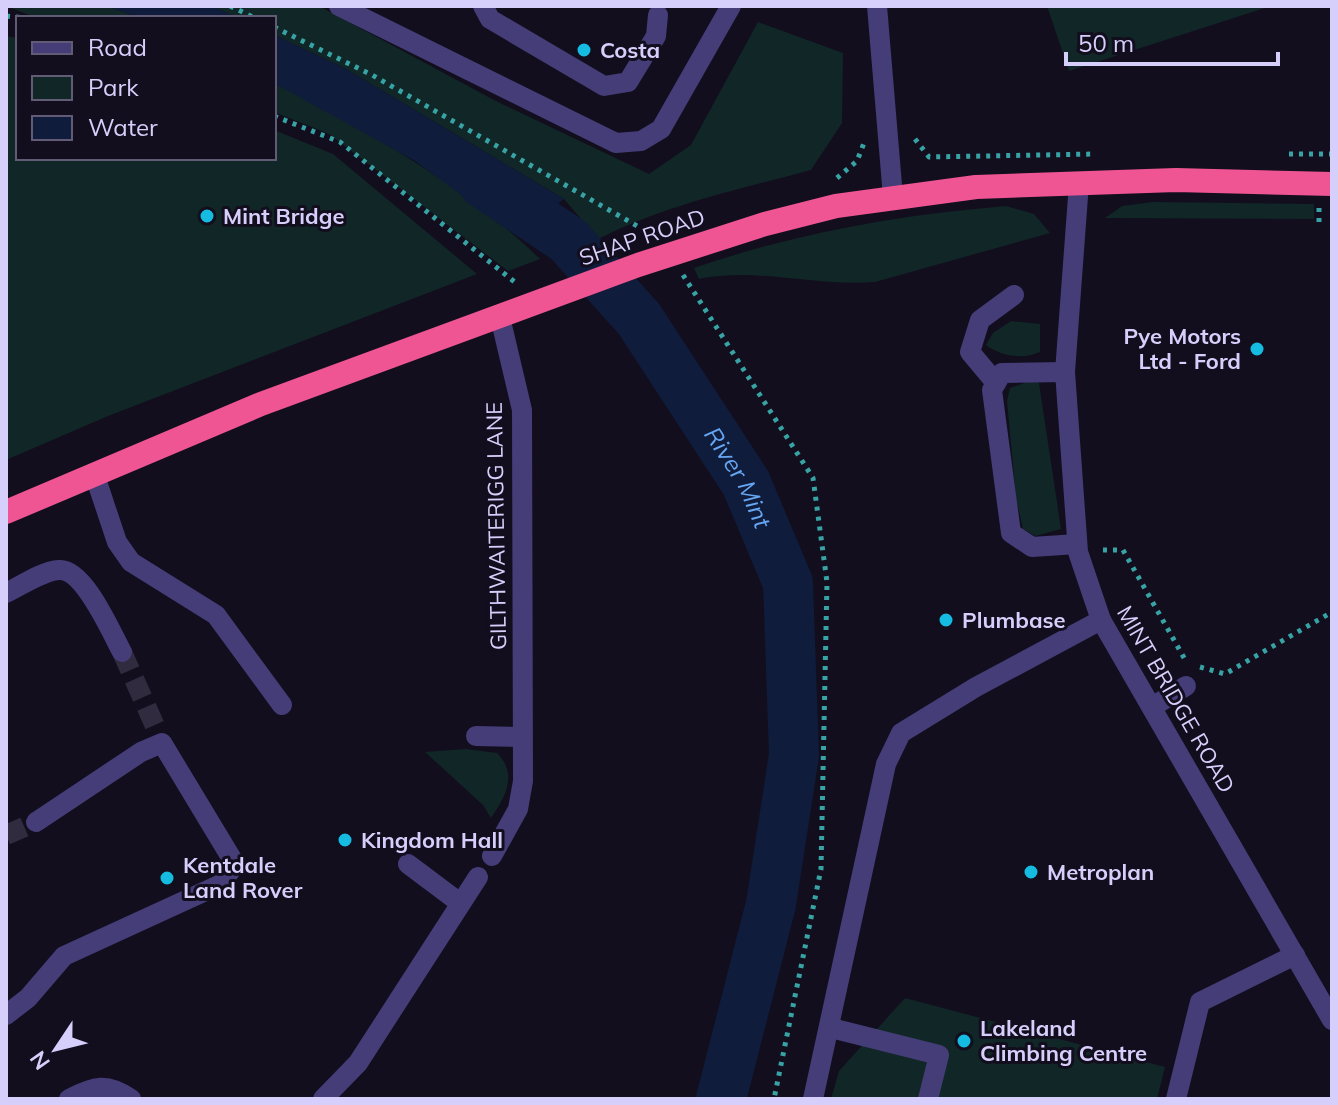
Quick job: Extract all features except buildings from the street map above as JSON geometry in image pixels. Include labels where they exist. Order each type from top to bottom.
[{"type":"highway","name":"SHAP ROAD","points":[[6,512],[261,404],[638,265],[765,224],[893,197],[976,187],[1176,180],[1325,194]]},
{"type":"street","points":[[339,6],[616,143],[641,141],[661,129],[731,6]]},
{"type":"street","points":[[483,6],[490,19],[604,86],[628,82],[656,36],[658,15]]},
{"type":"street","points":[[877,6],[893,197]]},
{"type":"street","name":"MINT BRIDGE ROAD","points":[[1079,183],[1065,372],[1078,548],[1101,620],[1332,1020]]},
{"type":"street","points":[[996,383],[970,352],[980,320],[1014,295]]},
{"type":"street","name":"GILTHWAITERIGG LANE","points":[[492,856],[518,809],[523,781],[522,410],[500,317]]},
{"type":"street","points":[[1065,372],[1002,373],[992,390],[1011,533],[1032,547],[1078,548]]},
{"type":"street","points":[[94,473],[117,542],[131,562],[216,615],[282,705]]},
{"type":"street","points":[[6,593],[56,570],[69,571],[81,581],[122,652]]},
{"type":"street","points":[[813,1099],[831,1028],[886,764],[901,733],[976,687],[1101,620]]},
{"type":"street","points":[[1152,707],[1186,686]]},
{"type":"street","points":[[6,1015],[28,998],[64,956],[221,884],[235,864],[158,734],[141,752],[36,822]]},
{"type":"street","points":[[476,736],[522,737]]},
{"type":"street","points":[[408,864],[460,903]]},
{"type":"street","points":[[323,1099],[358,1063],[478,877]]},
{"type":"street","points":[[1176,1099],[1200,1002],[1295,955]]},
{"type":"street","points":[[831,1028],[939,1055],[928,1099]]},
{"type":"street","points":[[69,1099],[94,1086],[116,1088],[131,1099]]},
{"type":"path","points":[[230,6],[251,16]]},
{"type":"path","points":[[276,28],[372,75],[655,237]]},
{"type":"path","points":[[276,117],[340,142],[516,283]]},
{"type":"path","points":[[913,127],[915,141],[929,157],[1097,154]]},
{"type":"path","points":[[825,183],[847,173],[857,161],[865,133]]},
{"type":"path","points":[[1286,154],[1332,154]]},
{"type":"path","points":[[1319,223],[1325,194]]},
{"type":"path","points":[[643,239],[668,231]]},
{"type":"path","points":[[681,272],[813,478],[827,582],[821,869],[774,1099]]},
{"type":"path","points":[[1078,548],[1123,550],[1186,663],[1225,674],[1332,612]]},
{"type":"green space","points":[[6,6],[106,6],[135,16],[32,16]]},
{"type":"green space","points":[[211,6],[319,6],[494,100],[649,174],[691,145],[758,22],[843,53],[842,123],[811,170],[676,207],[598,239],[564,199],[344,68],[276,36],[276,16],[234,16]]},
{"type":"green space","points":[[1047,6],[1271,6],[1069,71]]},
{"type":"green space","name":"Mint Bridge","points":[[6,36],[16,38],[16,160],[276,160],[276,131],[333,154],[477,274],[108,416],[6,460]]},
{"type":"green space","points":[[276,84],[414,161],[480,207],[540,259],[508,271],[329,134],[276,113]]},
{"type":"green space","points":[[1153,202],[1314,204],[1314,219],[1105,218],[1122,206]]},
{"type":"green space","points":[[1006,206],[1034,214],[1050,233],[875,282],[742,275],[699,279],[694,268],[771,245],[848,227]]},
{"type":"green space","points":[[1011,321],[1040,324],[1040,352],[1012,356],[986,345],[993,333]]},
{"type":"green space","points":[[1033,380],[1039,383],[1061,529],[1035,536],[1023,529],[1016,498],[1007,401],[1010,388]]},
{"type":"green space","points":[[466,749],[497,753],[507,769],[508,785],[491,818],[483,805],[425,752]]},
{"type":"green space","name":"Lakeland Climbing Centre","points":[[905,998],[1165,1067],[1157,1099],[831,1099],[839,1071]]},
{"type":"water","points":[[106,6],[211,6],[234,16],[135,16]]},
{"type":"water","points":[[276,36],[344,68],[564,199],[517,236],[415,161],[276,84]]},
{"type":"waterway","name":"River Mint","points":[[483,183],[568,240],[639,319],[746,483],[788,583],[794,755],[771,904],[721,1099]]},
{"type":"tunnel","points":[[122,652],[155,726]]},
{"type":"tunnel","points":[[6,835],[36,822]]},
{"type":"place","name":"Costa","points":[[584,50]]},
{"type":"place","name":"Mint Bridge","points":[[207,216]]},
{"type":"place","name":"Pye Motors Ltd - Ford","points":[[1257,349]]},
{"type":"place","name":"Plumbase","points":[[946,620]]},
{"type":"place","name":"Kingdom Hall","points":[[345,840]]},
{"type":"place","name":"Metroplan","points":[[1031,872]]},
{"type":"place","name":"Kentdale Land Rover","points":[[167,878]]},
{"type":"place","name":"Lakeland Climbing Centre","points":[[964,1041]]}]
